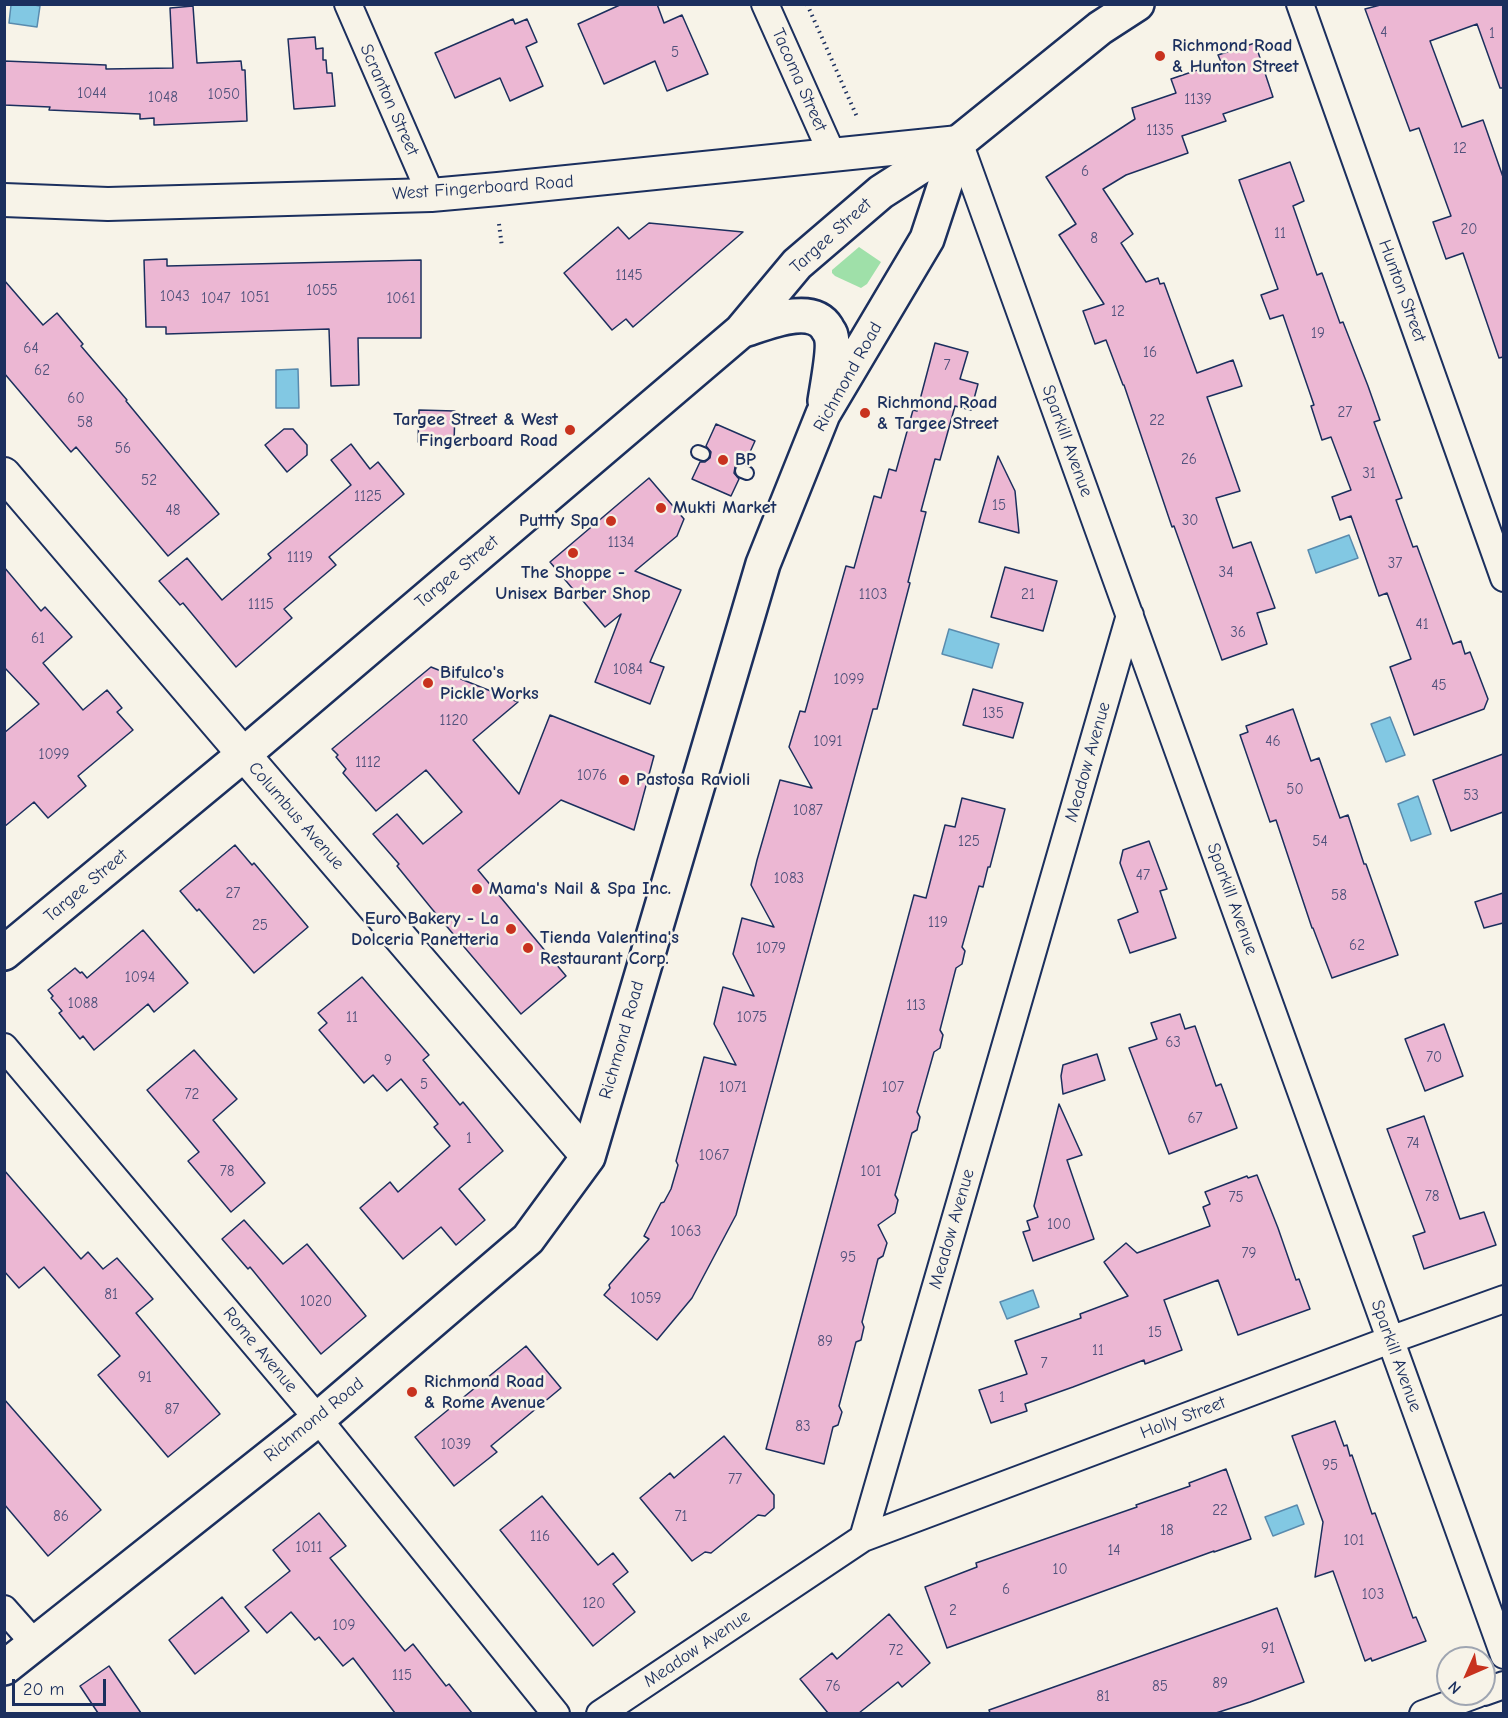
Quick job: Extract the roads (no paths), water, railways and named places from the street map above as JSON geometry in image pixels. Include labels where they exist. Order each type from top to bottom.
[{"type":"main road","points":[[959,142],[1100,28],[1137,4]]},
{"type":"main road","name":"Targee Street","points":[[4,953],[243,755],[741,331],[797,264],[885,189],[959,142]]},
{"type":"main road","name":"Richmond Road","points":[[4,1668],[318,1419],[528,1239],[588,1157],[764,564],[824,414],[927,239],[959,142]]},
{"type":"main road","points":[[741,331],[789,316],[811,315],[824,323],[831,336],[831,358],[824,414]]},
{"type":"street","name":"Scranton Street","points":[[348,4],[431,195]]},
{"type":"street","name":"Tacoma Street","points":[[765,4],[832,154]]},
{"type":"street","name":"Hunton Street","points":[[1300,4],[1503,578]]},
{"type":"street","name":"West Fingerboard Road","points":[[4,200],[108,204],[431,195],[959,142]]},
{"type":"street","name":"Sparkill Avenue","points":[[959,142],[1503,1655]]},
{"type":"street","name":"Columbus Avenue","points":[[4,474],[588,1157]]},
{"type":"street","name":"Meadow Avenue","points":[[600,1713],[863,1539],[1130,615]]},
{"type":"street","name":"Rome Avenue","points":[[4,1047],[318,1419],[556,1713]]},
{"type":"street","name":"Holly Street","points":[[863,1539],[1503,1299]]},
{"type":"street","points":[[4,1609],[35,1644]]},
{"type":"street","points":[[1423,1713],[1443,1706]]},
{"type":"water","points":[[11,5],[40,6],[37,27],[9,23]]},
{"type":"water","points":[[298,369],[299,408],[276,408],[276,370]]},
{"type":"water","points":[[1349,535],[1358,558],[1316,573],[1308,550]]},
{"type":"water","points":[[949,629],[999,644],[992,668],[942,654]]},
{"type":"water","points":[[1390,717],[1405,755],[1386,762],[1371,724]]},
{"type":"water","points":[[1418,796],[1431,834],[1411,841],[1398,804]]},
{"type":"water","points":[[1033,1290],[1039,1307],[1007,1319],[1000,1302]]},
{"type":"water","points":[[1297,1505],[1304,1524],[1273,1536],[1265,1517]]},
{"type":"place","name":"Richmond Road & Hunton Street","points":[[1160,56]]},
{"type":"place","name":"Richmond Road & Targee Street","points":[[865,413]]},
{"type":"place","name":"Targee Street & West Fingerboard Road","points":[[570,430]]},
{"type":"place","name":"BP","points":[[723,460]]},
{"type":"place","name":"Mukti Market","points":[[661,508]]},
{"type":"place","name":"Puttty Spa","points":[[611,521]]},
{"type":"place","name":"The Shoppe - Unisex Barber Shop","points":[[573,553]]},
{"type":"place","name":"Bifulco's Pickle Works","points":[[428,683]]},
{"type":"place","name":"Pastosa Ravioli","points":[[624,780]]},
{"type":"place","name":"Mama's Nail & Spa Inc.","points":[[477,889]]},
{"type":"place","name":"Euro Bakery - La Dolceria Panetteria","points":[[511,929]]},
{"type":"place","name":"Tienda Valentina's Restaurant Corp.","points":[[528,948]]},
{"type":"place","name":"Richmond Road & Rome Avenue","points":[[412,1392]]}]
